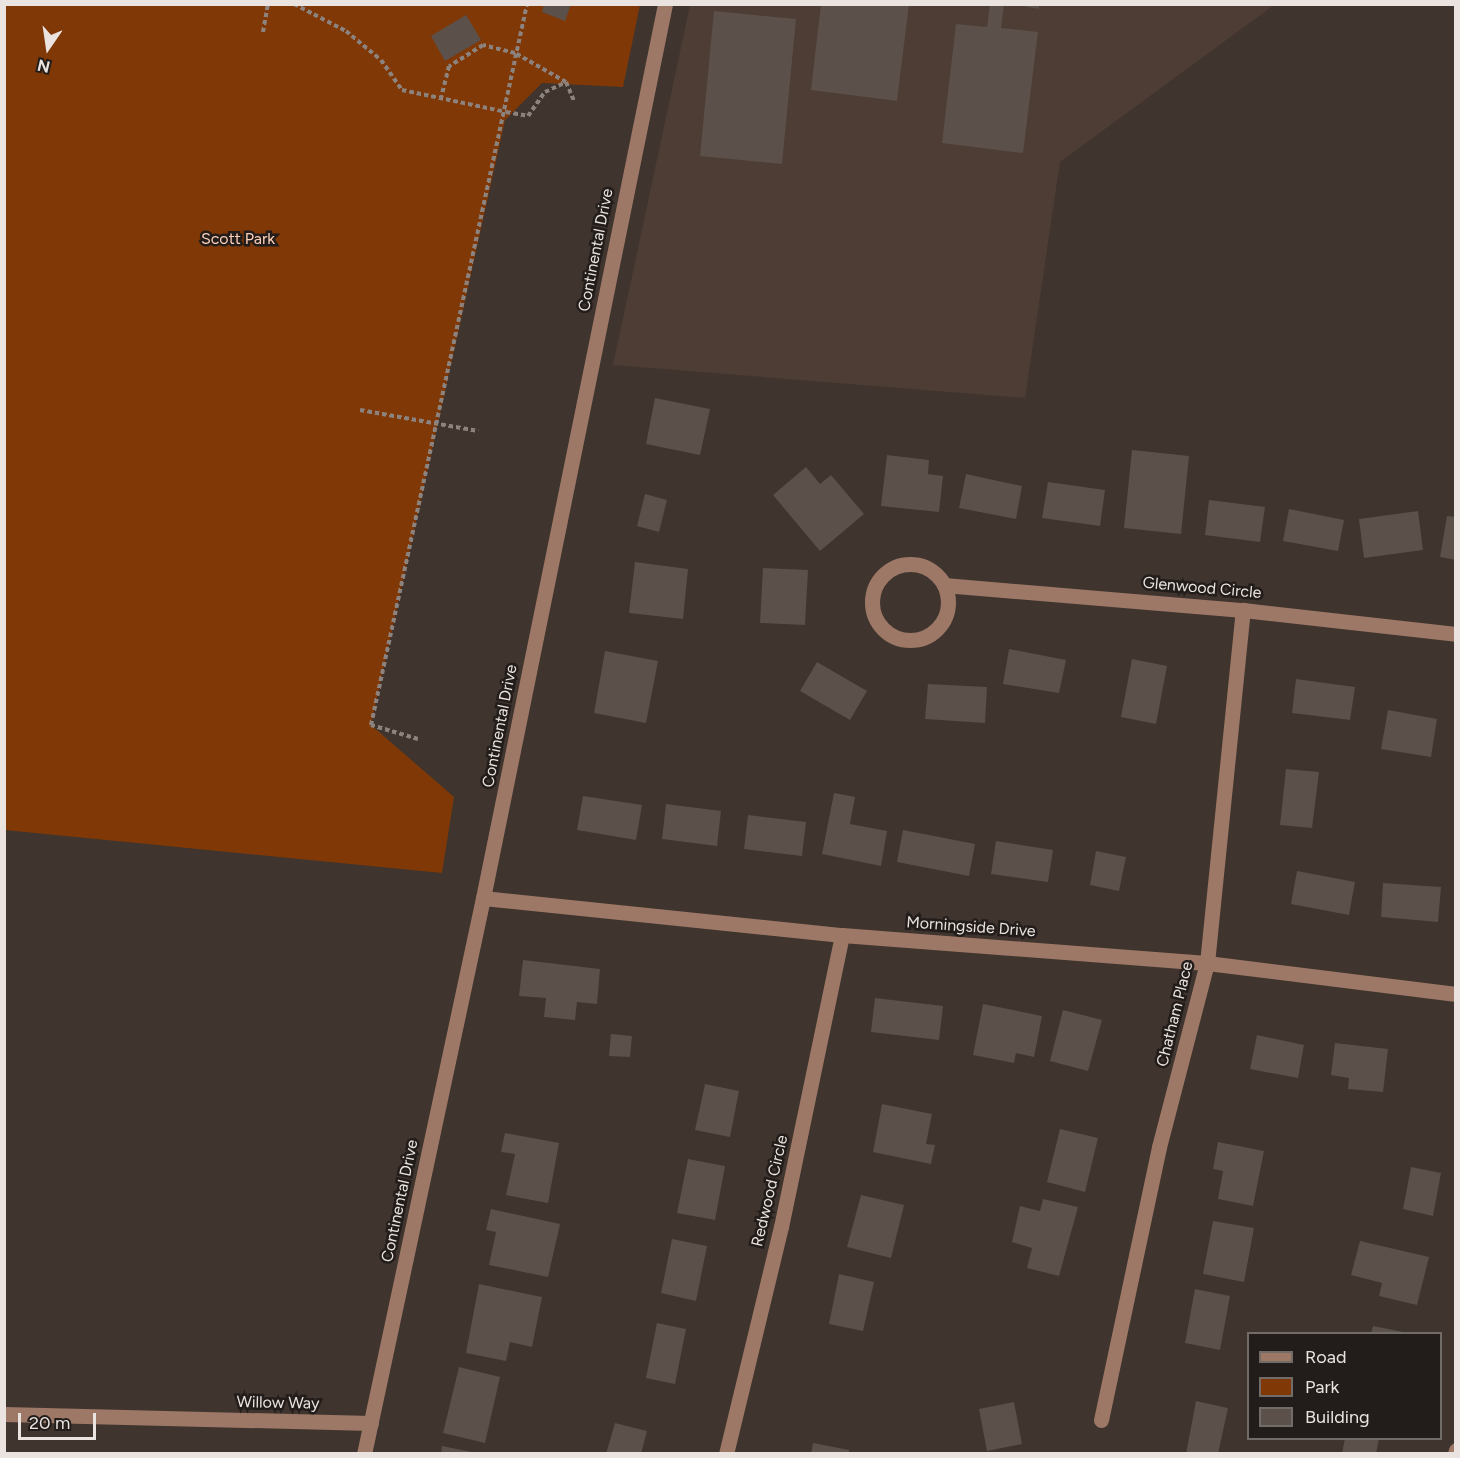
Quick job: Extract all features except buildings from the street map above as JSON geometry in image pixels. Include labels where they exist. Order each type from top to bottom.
[{"type":"street","name":"Continental Drive","points":[[364,1454],[483,898],[665,4]]},
{"type":"street","points":[[903,564],[927,568],[944,585],[947,609],[943,621],[923,638],[897,638],[876,621],[872,597],[882,575],[892,568],[903,564]]},
{"type":"street","name":"Glenwood Circle","points":[[944,585],[1243,610],[1455,634]]},
{"type":"street","name":"Chatham Place","points":[[1101,1420],[1159,1147],[1207,963],[1243,610]]},
{"type":"street","name":"Morningside Drive","points":[[483,898],[842,935],[1207,963],[1455,994]]},
{"type":"street","name":"Redwood Circle","points":[[726,1454],[798,1149],[842,935]]},
{"type":"street","name":"Willow Way","points":[[4,1414],[371,1423]]},
{"type":"path","points":[[263,32],[268,4]]},
{"type":"path","points":[[294,4],[346,31],[381,60],[402,90],[528,116],[544,92],[566,82]]},
{"type":"path","points":[[418,739],[371,725],[506,112],[515,52],[526,4]]},
{"type":"path","points":[[441,98],[448,66],[483,45],[515,52],[566,82],[574,101]]},
{"type":"path","points":[[360,411],[478,431]]},
{"type":"shaded area","points":[[690,5],[1274,5],[1060,162],[1025,398],[613,365]]},
{"type":"green space","name":"Scott Park","points":[[4,5],[640,5],[623,87],[542,83],[505,120],[371,725],[454,797],[442,873],[5,830]]}]
